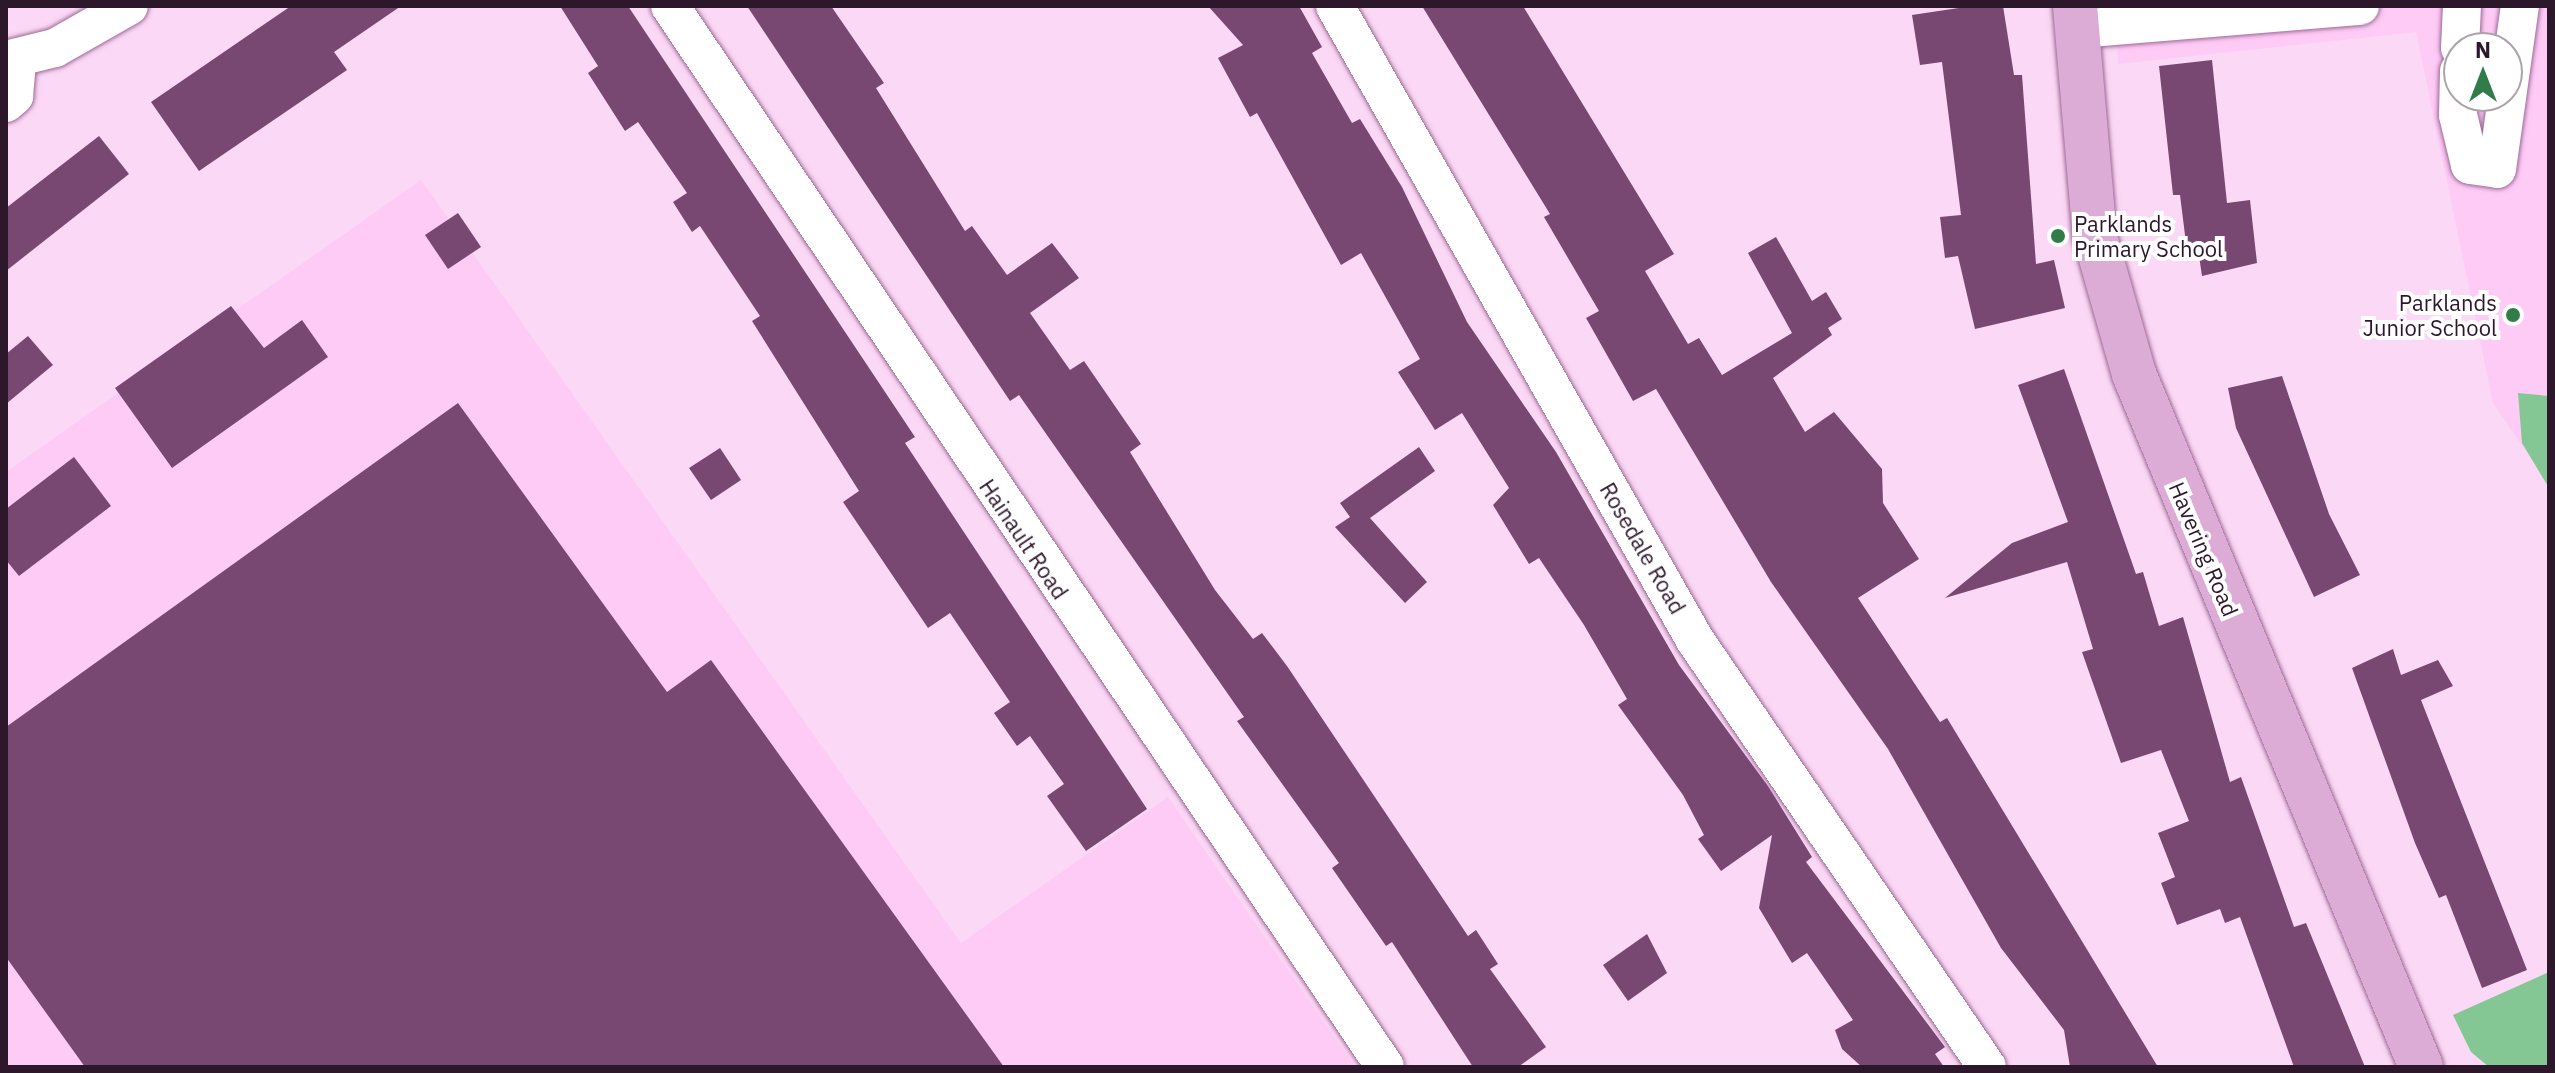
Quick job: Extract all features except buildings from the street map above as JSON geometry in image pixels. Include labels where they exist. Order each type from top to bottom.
[{"type":"main road","name":"Havering Road","points":[[2076,18],[2095,237],[2134,374],[2421,1067]]},
{"type":"street","points":[[6,103],[14,96],[11,60],[55,48],[129,6]]},
{"type":"street","name":"Hainault Road","points":[[670,6],[1385,1067]]},
{"type":"street","name":"Rosedale Road","points":[[1335,6],[1695,640],[1987,1067]]},
{"type":"street","points":[[2076,18],[2360,6]]},
{"type":"street","points":[[2461,32],[2462,6]]},
{"type":"street","points":[[2516,32],[2520,6]]},
{"type":"street","points":[[2458,112],[2470,165],[2497,169],[2505,112]]},
{"type":"shaded area","name":"Parklands Junior School","points":[[2115,6],[2549,6],[2549,485],[2493,403],[2416,32],[2118,64]]},
{"type":"shaded area","points":[[421,180],[961,943],[1168,797],[1355,1067],[6,1067],[6,472]]},
{"type":"green space","points":[[2518,393],[2549,396],[2549,488],[2522,443]]},
{"type":"green space","points":[[2549,972],[2549,1067],[2489,1067],[2471,1052],[2453,1015]]},
{"type":"place","name":"Parklands Primary School","points":[[2058,236]]},
{"type":"place","name":"Parklands Junior School","points":[[2513,315]]}]
